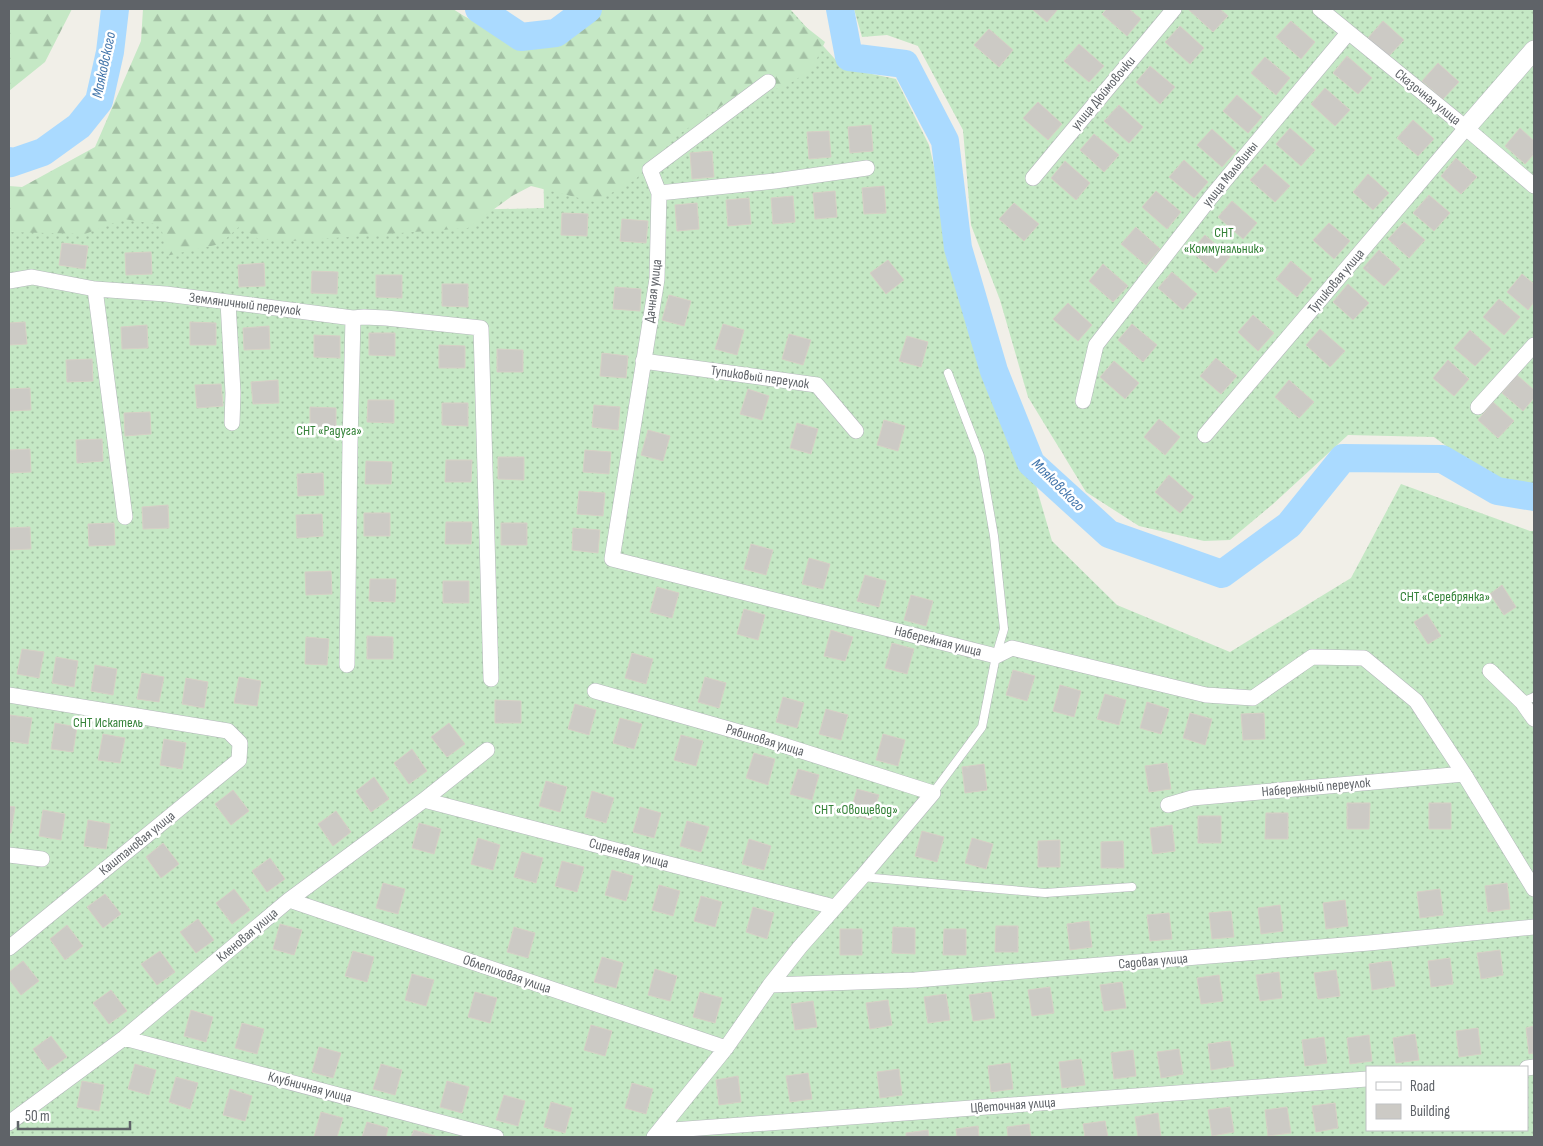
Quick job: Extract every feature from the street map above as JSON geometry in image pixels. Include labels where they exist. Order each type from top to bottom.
[{"type":"street","name":"улица Дюймовочки","points":[[1032,178],[1174,9]]},
{"type":"street","name":"Сказочная улица","points":[[1320,9],[1534,186]]},
{"type":"street","name":"улица Мальвины","points":[[1083,401],[1096,345],[1211,197],[1348,32]]},
{"type":"street","points":[[1466,128],[1534,50]]},
{"type":"street","name":"Дачная улица","points":[[612,559],[657,279],[659,193],[650,170],[768,82]]},
{"type":"street","name":"Тупиковая улица","points":[[1205,435],[1466,128]]},
{"type":"street","points":[[659,193],[775,181],[867,168]]},
{"type":"street","name":"Земляничный переулок","points":[[9,280],[32,277],[95,289],[166,294],[353,318],[386,318],[481,328],[491,679]]},
{"type":"street","points":[[95,289],[125,517]]},
{"type":"street","points":[[228,302],[233,393],[232,423]]},
{"type":"street","points":[[347,665],[353,318]]},
{"type":"street","points":[[1478,407],[1534,345]]},
{"type":"street","name":"Тупиковый переулок","points":[[643,361],[817,385],[856,431]]},
{"type":"street","name":"Набережная улица","points":[[612,559],[996,656],[1012,648],[1206,695],[1253,698],[1312,657],[1364,658],[1416,701],[1464,774]]},
{"type":"street","points":[[1490,671],[1528,699],[1534,719]]},
{"type":"street","name":"Рябиновая улица","points":[[595,692],[764,739],[933,792]]},
{"type":"street","name":"Каштановая улица","points":[[9,695],[228,732],[240,743],[240,760],[9,948]]},
{"type":"street","name":"Кленовая улица","points":[[9,1123],[124,1038],[289,900],[424,800],[487,750]]},
{"type":"street","points":[[1464,774],[1534,889]]},
{"type":"street","name":"Набережный переулок","points":[[1168,805],[1192,798],[1464,774]]},
{"type":"street","points":[[656,1134],[726,1048],[770,985],[933,792]]},
{"type":"street","name":"Сиреневая улица","points":[[424,800],[834,907]]},
{"type":"street","points":[[9,855],[42,859]]},
{"type":"street","name":"Облепиховая улица","points":[[289,900],[726,1048]]},
{"type":"street","name":"Садовая улица","points":[[770,985],[944,977],[1534,927]]},
{"type":"street","name":"Клубничная улица","points":[[124,1038],[496,1137]]},
{"type":"street","name":"Цветочная улица","points":[[656,1134],[1366,1079]]},
{"type":"lane","points":[[933,792],[982,728],[996,656],[1004,628],[994,536],[980,456],[948,373]]},
{"type":"lane","points":[[862,877],[1045,894],[1132,887]]},
{"type":"green space","points":[[9,9],[72,9],[45,62],[9,91]]},
{"type":"green space","points":[[143,9],[453,9],[521,46],[575,31],[594,9],[783,9],[825,42],[812,69],[780,90],[759,80],[675,137],[635,180],[595,202],[531,186],[512,196],[468,228],[292,241],[258,239],[240,226],[220,244],[166,256],[161,225],[124,219],[85,234],[9,232],[9,186],[22,187],[95,147],[141,41]]},
{"type":"green space","name":"СНТ «Овощевод»","points":[[754,9],[790,9],[843,68],[896,79],[929,145],[975,345],[1006,402],[1034,479],[1052,541],[1117,605],[1230,652],[1351,578],[1401,484],[1534,531],[1534,1137],[9,1137],[9,206],[339,213],[544,208],[543,150]]},
{"type":"green space","name":"СНТ «Коммунальник»","points":[[854,9],[1534,9],[1534,486],[1487,476],[1434,437],[1348,435],[1273,504],[1230,540],[1204,541],[1139,526],[1086,492],[1028,397],[1000,300],[971,225],[963,130],[918,46],[887,35],[862,37]]},
{"type":"building","points":[[1032,9],[1058,9],[1047,22]]},
{"type":"building","points":[[1107,9],[1129,9],[1141,19],[1127,36],[1102,14]]},
{"type":"building","points":[[1190,9],[1220,9],[1228,16],[1213,32]]},
{"type":"building","points":[[1291,21],[1315,42],[1301,59],[1276,37]]},
{"type":"building","points":[[1383,21],[1404,40],[1388,57],[1367,39]]},
{"type":"building","points":[[1180,26],[1204,48],[1190,64],[1165,42]]},
{"type":"building","points":[[989,29],[1013,50],[999,67],[974,45]]},
{"type":"building","points":[[1079,44],[1104,66],[1089,82],[1064,61]]},
{"type":"building","points":[[1347,56],[1372,78],[1358,94],[1333,73]]},
{"type":"building","points":[[1265,57],[1290,78],[1276,95],[1251,73]]},
{"type":"building","points":[[1438,63],[1459,82],[1443,99],[1422,81]]},
{"type":"building","points":[[1150,66],[1175,87],[1160,104],[1136,82]]},
{"type":"building","points":[[1325,88],[1350,110],[1335,126],[1311,104]]},
{"type":"building","points":[[1237,95],[1262,117],[1248,133],[1223,111]]},
{"type":"building","points":[[1038,102],[1062,124],[1048,140],[1023,118]]},
{"type":"building","points":[[1119,105],[1143,127],[1129,143],[1104,121]]},
{"type":"building","points":[[1413,120],[1434,139],[1418,156],[1397,138]]},
{"type":"building","points":[[871,125],[873,151],[850,153],[848,127]]},
{"type":"building","points":[[1290,128],[1315,150],[1301,166],[1276,144]]},
{"type":"building","points":[[1520,128],[1534,141],[1534,154],[1525,164],[1505,146]]},
{"type":"building","points":[[1212,129],[1236,151],[1222,167],[1197,145]]},
{"type":"building","points":[[829,131],[831,157],[809,159],[807,132]]},
{"type":"building","points":[[1094,134],[1119,155],[1104,172],[1080,150]]},
{"type":"building","points":[[712,151],[714,177],[692,179],[690,153]]},
{"type":"building","points":[[1456,158],[1477,177],[1461,194],[1441,176]]},
{"type":"building","points":[[1184,160],[1208,182],[1194,198],[1169,177]]},
{"type":"building","points":[[1065,161],[1090,183],[1076,200],[1051,178]]},
{"type":"building","points":[[1265,164],[1290,186],[1275,202],[1250,180]]},
{"type":"building","points":[[1368,174],[1389,193],[1373,210],[1353,192]]},
{"type":"building","points":[[884,186],[886,213],[864,214],[862,188]]},
{"type":"building","points":[[835,191],[837,217],[815,219],[813,193]]},
{"type":"building","points":[[1156,191],[1181,212],[1167,229],[1142,207]]},
{"type":"building","points":[[1429,195],[1450,213],[1434,231],[1413,213]]},
{"type":"building","points":[[793,196],[795,222],[773,224],[771,198]]},
{"type":"building","points":[[749,198],[751,224],[728,226],[726,200]]},
{"type":"building","points":[[1232,201],[1257,223],[1243,239],[1218,217]]},
{"type":"building","points":[[697,203],[699,229],[677,231],[675,205]]},
{"type":"building","points":[[1014,203],[1039,224],[1024,241],[999,219]]},
{"type":"building","points":[[562,213],[588,214],[587,236],[561,235]]},
{"type":"building","points":[[622,219],[648,221],[646,243],[620,241]]},
{"type":"building","points":[[1404,222],[1425,240],[1409,258],[1388,239]]},
{"type":"building","points":[[1329,223],[1350,241],[1334,259],[1313,240]]},
{"type":"building","points":[[1136,227],[1160,249],[1146,265],[1121,244]]},
{"type":"building","points":[[1205,235],[1230,257],[1216,273],[1191,251]]},
{"type":"building","points":[[62,243],[88,246],[85,269],[59,265]]},
{"type":"building","points":[[1379,250],[1400,269],[1384,286],[1363,268]]},
{"type":"building","points":[[151,252],[152,274],[126,275],[125,253]]},
{"type":"building","points":[[888,260],[904,280],[886,294],[870,273]]},
{"type":"building","points":[[1291,261],[1312,279],[1297,297],[1276,279]]},
{"type":"building","points":[[264,263],[265,286],[239,287],[238,265]]},
{"type":"building","points":[[1103,264],[1128,286],[1113,302],[1089,281]]},
{"type":"building","points":[[312,271],[338,272],[337,294],[311,293]]},
{"type":"building","points":[[1172,272],[1197,294],[1183,310],[1158,288]]},
{"type":"building","points":[[1522,274],[1534,284],[1534,302],[1528,310],[1507,292]]},
{"type":"building","points":[[376,275],[402,275],[402,298],[376,297]]},
{"type":"building","points":[[442,284],[468,284],[468,307],[442,306]]},
{"type":"building","points":[[1348,284],[1369,303],[1353,320],[1333,302]]},
{"type":"building","points":[[615,287],[641,289],[640,311],[613,309]]},
{"type":"building","points":[[669,295],[691,301],[684,326],[662,320]]},
{"type":"building","points":[[1499,299],[1520,317],[1504,335],[1483,317]]},
{"type":"building","points":[[1068,303],[1092,325],[1078,341],[1053,319]]},
{"type":"building","points":[[1253,315],[1274,333],[1258,351],[1238,332]]},
{"type":"building","points":[[25,322],[27,344],[9,345],[9,323]]},
{"type":"building","points":[[190,322],[216,323],[216,345],[190,345]]},
{"type":"building","points":[[723,324],[744,330],[737,355],[715,349]]},
{"type":"building","points":[[1132,324],[1157,345],[1143,362],[1118,340]]},
{"type":"building","points":[[147,325],[148,348],[122,349],[121,327]]},
{"type":"building","points":[[269,326],[270,349],[244,350],[243,328]]},
{"type":"building","points":[[1320,329],[1345,351],[1330,367],[1306,345]]},
{"type":"building","points":[[1470,330],[1491,349],[1475,366],[1454,348]]},
{"type":"building","points":[[369,333],[395,333],[395,356],[369,355]]},
{"type":"building","points":[[789,334],[811,340],[803,365],[782,359]]},
{"type":"building","points":[[314,335],[340,336],[340,358],[314,357]]},
{"type":"building","points":[[907,336],[928,342],[921,367],[899,361]]},
{"type":"building","points":[[439,345],[465,346],[465,368],[439,368]]},
{"type":"building","points":[[497,349],[523,350],[523,372],[497,372]]},
{"type":"building","points":[[602,353],[628,356],[626,378],[600,376]]},
{"type":"building","points":[[1216,358],[1237,376],[1221,394],[1200,376]]},
{"type":"building","points":[[92,359],[93,381],[67,382],[66,360]]},
{"type":"building","points":[[1448,360],[1469,379],[1454,396],[1433,378]]},
{"type":"building","points":[[1114,361],[1139,383],[1125,399],[1100,377]]},
{"type":"building","points":[[1517,375],[1534,390],[1534,398],[1523,411],[1502,393]]},
{"type":"building","points":[[278,380],[279,403],[253,404],[251,382]]},
{"type":"building","points":[[1289,380],[1314,402],[1299,418],[1275,397]]},
{"type":"building","points":[[221,384],[223,406],[197,408],[195,385]]},
{"type":"building","points":[[30,388],[31,410],[9,411],[9,389]]},
{"type":"building","points":[[748,389],[769,396],[762,420],[740,414]]},
{"type":"building","points":[[368,400],[394,400],[394,423],[367,422]]},
{"type":"building","points":[[1493,402],[1514,421],[1498,438],[1478,420]]},
{"type":"building","points":[[442,403],[468,403],[468,426],[442,425]]},
{"type":"building","points":[[594,405],[620,407],[618,430],[592,427]]},
{"type":"building","points":[[310,407],[336,408],[336,430],[310,430]]},
{"type":"building","points":[[150,412],[151,434],[125,436],[124,413]]},
{"type":"building","points":[[1159,419],[1180,437],[1165,455],[1144,437]]},
{"type":"building","points":[[884,420],[905,426],[898,451],[877,445]]},
{"type":"building","points":[[797,423],[818,429],[811,454],[790,448]]},
{"type":"building","points":[[648,430],[670,436],[663,461],[641,455]]},
{"type":"building","points":[[102,439],[103,461],[77,463],[76,440]]},
{"type":"building","points":[[30,449],[31,472],[9,473],[9,450]]},
{"type":"building","points":[[585,450],[611,452],[609,474],[583,472]]},
{"type":"building","points":[[498,457],[524,457],[524,480],[498,479]]},
{"type":"building","points":[[446,460],[472,460],[471,482],[445,482]]},
{"type":"building","points":[[366,461],[392,462],[391,484],[365,484]]},
{"type":"building","points":[[323,473],[324,495],[298,496],[297,474]]},
{"type":"building","points":[[1169,475],[1194,497],[1180,513],[1155,492]]},
{"type":"building","points":[[579,491],[605,493],[603,516],[577,514]]},
{"type":"building","points":[[168,505],[169,528],[143,529],[142,507]]},
{"type":"building","points":[[364,513],[390,513],[390,536],[364,536]]},
{"type":"building","points":[[322,514],[323,536],[297,538],[296,515]]},
{"type":"building","points":[[446,522],[472,522],[471,544],[445,544]]},
{"type":"building","points":[[114,523],[115,545],[89,546],[88,524]]},
{"type":"building","points":[[501,523],[527,523],[527,545],[501,545]]},
{"type":"building","points":[[30,527],[31,549],[9,550],[9,528]]},
{"type":"building","points":[[573,528],[600,530],[598,553],[572,550]]},
{"type":"building","points":[[751,544],[773,550],[766,575],[744,569]]},
{"type":"building","points":[[809,558],[830,564],[823,589],[802,584]]},
{"type":"building","points":[[331,571],[332,594],[306,595],[305,572]]},
{"type":"building","points":[[865,575],[886,581],[879,607],[857,601]]},
{"type":"building","points":[[370,579],[396,579],[395,602],[369,601]]},
{"type":"building","points":[[443,581],[469,581],[469,603],[443,603]]},
{"type":"building","points":[[1502,585],[1516,607],[1504,615],[1490,594]]},
{"type":"building","points":[[657,587],[679,593],[672,618],[650,612]]},
{"type":"building","points":[[911,595],[933,601],[926,626],[904,620]]},
{"type":"building","points":[[744,609],[765,615],[758,640],[737,634]]},
{"type":"building","points":[[1427,614],[1441,636],[1428,644],[1414,622]]},
{"type":"building","points":[[831,630],[853,637],[845,661],[824,656]]},
{"type":"building","points":[[367,636],[393,637],[393,659],[367,659]]},
{"type":"building","points":[[306,637],[329,639],[327,665],[305,664]]},
{"type":"building","points":[[892,643],[914,649],[907,674],[885,668]]},
{"type":"building","points":[[22,649],[44,652],[39,678],[17,674]]},
{"type":"building","points":[[632,653],[653,659],[646,684],[625,678]]},
{"type":"building","points":[[56,657],[78,661],[74,687],[52,683]]},
{"type":"building","points":[[95,665],[117,669],[113,695],[91,691]]},
{"type":"building","points":[[1013,670],[1035,676],[1027,701],[1006,695]]},
{"type":"building","points":[[142,673],[164,677],[159,702],[137,699]]},
{"type":"building","points":[[239,677],[261,681],[257,706],[234,703]]},
{"type":"building","points":[[705,677],[726,683],[719,708],[698,702]]},
{"type":"building","points":[[186,678],[208,682],[204,708],[182,704]]},
{"type":"building","points":[[1060,685],[1081,691],[1074,717],[1053,711]]},
{"type":"building","points":[[1105,694],[1126,700],[1119,725],[1097,719]]},
{"type":"building","points":[[783,697],[804,703],[797,728],[776,722]]},
{"type":"building","points":[[495,700],[521,701],[521,723],[495,723]]},
{"type":"building","points":[[1147,702],[1169,709],[1161,734],[1140,728]]},
{"type":"building","points":[[575,704],[596,710],[589,735],[568,729]]},
{"type":"building","points":[[826,709],[848,715],[841,740],[819,734]]},
{"type":"building","points":[[1190,713],[1212,719],[1205,745],[1183,738]]},
{"type":"building","points":[[1264,713],[1265,739],[1243,740],[1241,714]]},
{"type":"building","points":[[10,715],[32,718],[28,744],[9,741]]},
{"type":"building","points":[[620,718],[642,724],[634,749],[613,743]]},
{"type":"building","points":[[55,723],[77,727],[73,752],[51,749]]},
{"type":"building","points":[[449,723],[465,744],[447,757],[431,737]]},
{"type":"building","points":[[103,734],[125,738],[120,763],[98,760]]},
{"type":"building","points":[[883,734],[905,740],[898,766],[876,760]]},
{"type":"building","points":[[681,735],[703,741],[696,766],[674,760]]},
{"type":"building","points":[[164,739],[186,743],[182,769],[160,765]]},
{"type":"building","points":[[412,749],[427,771],[409,784],[394,763]]},
{"type":"building","points":[[754,753],[775,759],[768,785],[746,778]]},
{"type":"building","points":[[1167,763],[1171,789],[1149,792],[1145,766]]},
{"type":"building","points":[[984,764],[987,790],[965,793],[962,767]]},
{"type":"building","points":[[798,769],[819,775],[812,800],[790,794]]},
{"type":"building","points":[[374,777],[389,799],[371,812],[356,791]]},
{"type":"building","points":[[546,781],[567,787],[560,812],[539,806]]},
{"type":"building","points":[[857,789],[879,795],[871,820],[850,814]]},
{"type":"building","points":[[233,790],[249,811],[231,825],[215,804]]},
{"type":"building","points":[[592,791],[614,798],[606,823],[585,817]]},
{"type":"building","points":[[1347,803],[1370,803],[1369,829],[1347,829]]},
{"type":"building","points":[[1429,803],[1451,803],[1451,829],[1429,829]]},
{"type":"building","points":[[9,806],[15,807],[11,833],[9,833]]},
{"type":"building","points":[[640,807],[661,813],[654,838],[633,832]]},
{"type":"building","points":[[43,810],[65,814],[61,840],[39,836]]},
{"type":"building","points":[[336,811],[351,832],[333,846],[318,824]]},
{"type":"building","points":[[1266,813],[1288,813],[1288,839],[1265,839]]},
{"type":"building","points":[[1198,816],[1221,816],[1221,843],[1198,843]]},
{"type":"building","points":[[88,820],[110,824],[106,849],[84,846]]},
{"type":"building","points":[[687,821],[709,827],[701,852],[680,846]]},
{"type":"building","points":[[419,823],[441,829],[434,854],[412,848]]},
{"type":"building","points":[[1172,825],[1175,851],[1153,854],[1150,828]]},
{"type":"building","points":[[922,831],[944,837],[937,862],[915,856]]},
{"type":"building","points":[[478,838],[500,845],[493,870],[471,864]]},
{"type":"building","points":[[972,838],[993,844],[986,869],[965,863]]},
{"type":"building","points":[[749,839],[771,846],[764,870],[742,864]]},
{"type":"building","points":[[1060,840],[1060,867],[1038,867],[1038,841]]},
{"type":"building","points":[[1123,841],[1124,868],[1101,868],[1101,842]]},
{"type":"building","points":[[163,843],[179,864],[161,878],[146,857]]},
{"type":"building","points":[[522,852],[543,858],[536,883],[514,877]]},
{"type":"building","points":[[270,858],[285,879],[267,892],[252,871]]},
{"type":"building","points":[[562,861],[584,867],[577,892],[555,886]]},
{"type":"building","points":[[612,870],[633,876],[626,901],[605,895]]},
{"type":"building","points":[[383,883],[405,889],[398,914],[376,908]]},
{"type":"building","points":[[1507,883],[1510,909],[1488,912],[1485,886]]},
{"type":"building","points":[[659,885],[680,891],[673,916],[652,910]]},
{"type":"building","points":[[234,889],[250,910],[232,924],[216,903]]},
{"type":"building","points":[[1440,889],[1443,915],[1420,918],[1417,892]]},
{"type":"building","points":[[105,894],[121,914],[103,928],[87,907]]},
{"type":"building","points":[[701,896],[722,902],[715,927],[694,921]]},
{"type":"building","points":[[1345,900],[1348,926],[1326,929],[1323,903]]},
{"type":"building","points":[[1280,905],[1283,931],[1261,934],[1258,908]]},
{"type":"building","points":[[753,907],[774,913],[767,939],[746,932]]},
{"type":"building","points":[[1231,911],[1234,937],[1212,939],[1209,913]]},
{"type":"building","points":[[1169,913],[1172,939],[1150,941],[1147,915]]},
{"type":"building","points":[[198,919],[214,940],[196,953],[180,932]]},
{"type":"building","points":[[1089,921],[1092,947],[1070,950],[1067,924]]},
{"type":"building","points":[[280,924],[302,930],[294,955],[273,949]]},
{"type":"building","points":[[67,925],[83,946],[65,960],[50,939]]},
{"type":"building","points":[[996,926],[1018,926],[1018,952],[995,952]]},
{"type":"building","points":[[514,927],[535,933],[528,958],[507,952]]},
{"type":"building","points":[[893,927],[915,928],[915,954],[892,953]]},
{"type":"building","points":[[840,929],[862,929],[862,955],[840,955]]},
{"type":"building","points":[[944,929],[966,929],[966,955],[943,955]]},
{"type":"building","points":[[1500,950],[1503,975],[1481,979],[1477,953]]},
{"type":"building","points":[[160,951],[175,972],[157,985],[141,964]]},
{"type":"building","points":[[353,951],[374,957],[367,982],[345,976]]},
{"type":"building","points":[[602,957],[623,963],[616,988],[594,982]]},
{"type":"building","points":[[1450,958],[1453,984],[1431,987],[1428,961]]},
{"type":"building","points":[[23,961],[39,981],[21,995],[9,979],[9,972]]},
{"type":"building","points":[[1391,961],[1395,986],[1372,990],[1369,964]]},
{"type":"building","points":[[655,969],[677,976],[670,1001],[648,995]]},
{"type":"building","points":[[1336,970],[1340,996],[1318,999],[1314,973]]},
{"type":"building","points":[[1279,972],[1282,998],[1260,1001],[1256,975]]},
{"type":"building","points":[[412,974],[434,980],[426,1006],[405,1000]]},
{"type":"building","points":[[1219,975],[1223,1001],[1201,1004],[1197,978]]},
{"type":"building","points":[[1122,982],[1126,1008],[1104,1011],[1100,985]]},
{"type":"building","points":[[1050,987],[1054,1013],[1032,1016],[1028,990]]},
{"type":"building","points":[[111,990],[127,1011],[109,1024],[93,1003]]},
{"type":"building","points":[[475,992],[497,998],[490,1023],[468,1017]]},
{"type":"building","points":[[700,992],[722,998],[715,1023],[693,1017]]},
{"type":"building","points":[[991,992],[995,1018],[973,1021],[969,995]]},
{"type":"building","points":[[946,994],[950,1020],[928,1023],[924,997]]},
{"type":"building","points":[[888,1000],[892,1025],[870,1029],[866,1003]]},
{"type":"building","points":[[813,1001],[817,1027],[795,1030],[791,1004]]},
{"type":"building","points":[[191,1010],[213,1017],[206,1042],[184,1036]]},
{"type":"building","points":[[242,1023],[264,1029],[257,1054],[235,1048]]},
{"type":"building","points":[[591,1025],[612,1031],[605,1056],[584,1050]]},
{"type":"building","points":[[1534,1026],[1534,1053],[1529,1054],[1526,1028]]},
{"type":"building","points":[[1478,1028],[1481,1054],[1459,1057],[1456,1031]]},
{"type":"building","points":[[1415,1034],[1419,1060],[1396,1063],[1393,1038]]},
{"type":"building","points":[[1369,1035],[1372,1061],[1350,1064],[1347,1038]]},
{"type":"building","points":[[51,1036],[67,1057],[48,1070],[33,1049]]},
{"type":"building","points":[[1324,1037],[1327,1063],[1305,1066],[1302,1040]]},
{"type":"building","points":[[1230,1041],[1234,1066],[1211,1070],[1208,1044]]},
{"type":"building","points":[[319,1047],[341,1053],[333,1078],[312,1072]]},
{"type":"building","points":[[1179,1049],[1183,1074],[1161,1078],[1157,1052]]},
{"type":"building","points":[[1133,1050],[1136,1076],[1114,1079],[1111,1053]]},
{"type":"building","points":[[1081,1059],[1085,1085],[1062,1088],[1059,1062]]},
{"type":"building","points":[[1010,1063],[1013,1089],[991,1092],[988,1066]]},
{"type":"building","points":[[135,1064],[156,1070],[149,1095],[128,1089]]},
{"type":"building","points":[[381,1064],[402,1070],[395,1095],[373,1089]]},
{"type":"building","points":[[899,1069],[902,1095],[880,1098],[877,1072]]},
{"type":"building","points":[[808,1073],[812,1099],[790,1102],[786,1076]]},
{"type":"building","points":[[738,1076],[741,1102],[719,1105],[716,1080]]},
{"type":"building","points":[[176,1077],[198,1083],[190,1109],[169,1102]]},
{"type":"building","points":[[82,1081],[104,1085],[99,1111],[77,1107]]},
{"type":"building","points":[[447,1081],[469,1087],[462,1113],[440,1107]]},
{"type":"building","points":[[632,1083],[653,1089],[646,1114],[625,1108]]},
{"type":"building","points":[[230,1089],[252,1096],[245,1121],[223,1115]]},
{"type":"building","points":[[504,1095],[525,1101],[518,1126],[496,1120]]},
{"type":"building","points":[[551,1102],[572,1108],[565,1133],[544,1127]]},
{"type":"building","points":[[1335,1103],[1338,1128],[1316,1132],[1312,1106]]},
{"type":"building","points":[[1230,1107],[1234,1132],[1212,1136],[1208,1110]]},
{"type":"building","points":[[1287,1107],[1291,1133],[1268,1136],[1265,1110]]},
{"type":"building","points":[[321,1112],[343,1118],[337,1137],[314,1137]]},
{"type":"building","points":[[1158,1113],[1161,1137],[1138,1137],[1135,1117]]},
{"type":"building","points":[[1105,1121],[1108,1137],[1085,1137],[1083,1124]]},
{"type":"building","points":[[367,1122],[388,1128],[386,1137],[362,1137]]},
{"type":"building","points":[[1029,1124],[1031,1137],[1008,1137],[1007,1127]]},
{"type":"building","points":[[978,1126],[979,1137],[957,1137],[956,1129]]},
{"type":"building","points":[[414,1130],[435,1136],[435,1137],[411,1137]]},
{"type":"building","points":[[928,1130],[929,1137],[906,1137],[906,1133]]},
{"type":"waterway","name":"Маяковского","points":[[9,161],[11,163],[43,152],[79,126],[99,101],[110,52],[115,9]]},
{"type":"waterway","name":"Маяковского","points":[[479,9],[521,37],[556,33],[588,9]]},
{"type":"waterway","name":"Маяковского","points":[[840,9],[849,57],[905,64],[945,141],[958,248],[994,371],[1031,463],[1109,534],[1222,574],[1289,525],[1343,458],[1442,459],[1497,491],[1534,497]]},
{"type":"park label","name":"СНТ «Радуга»","points":[[329,430]]},
{"type":"park label","name":"СНТ «Серебрянка»","points":[[1445,596]]},
{"type":"park label","name":"СНТ Искатель","points":[[108,722]]}]
